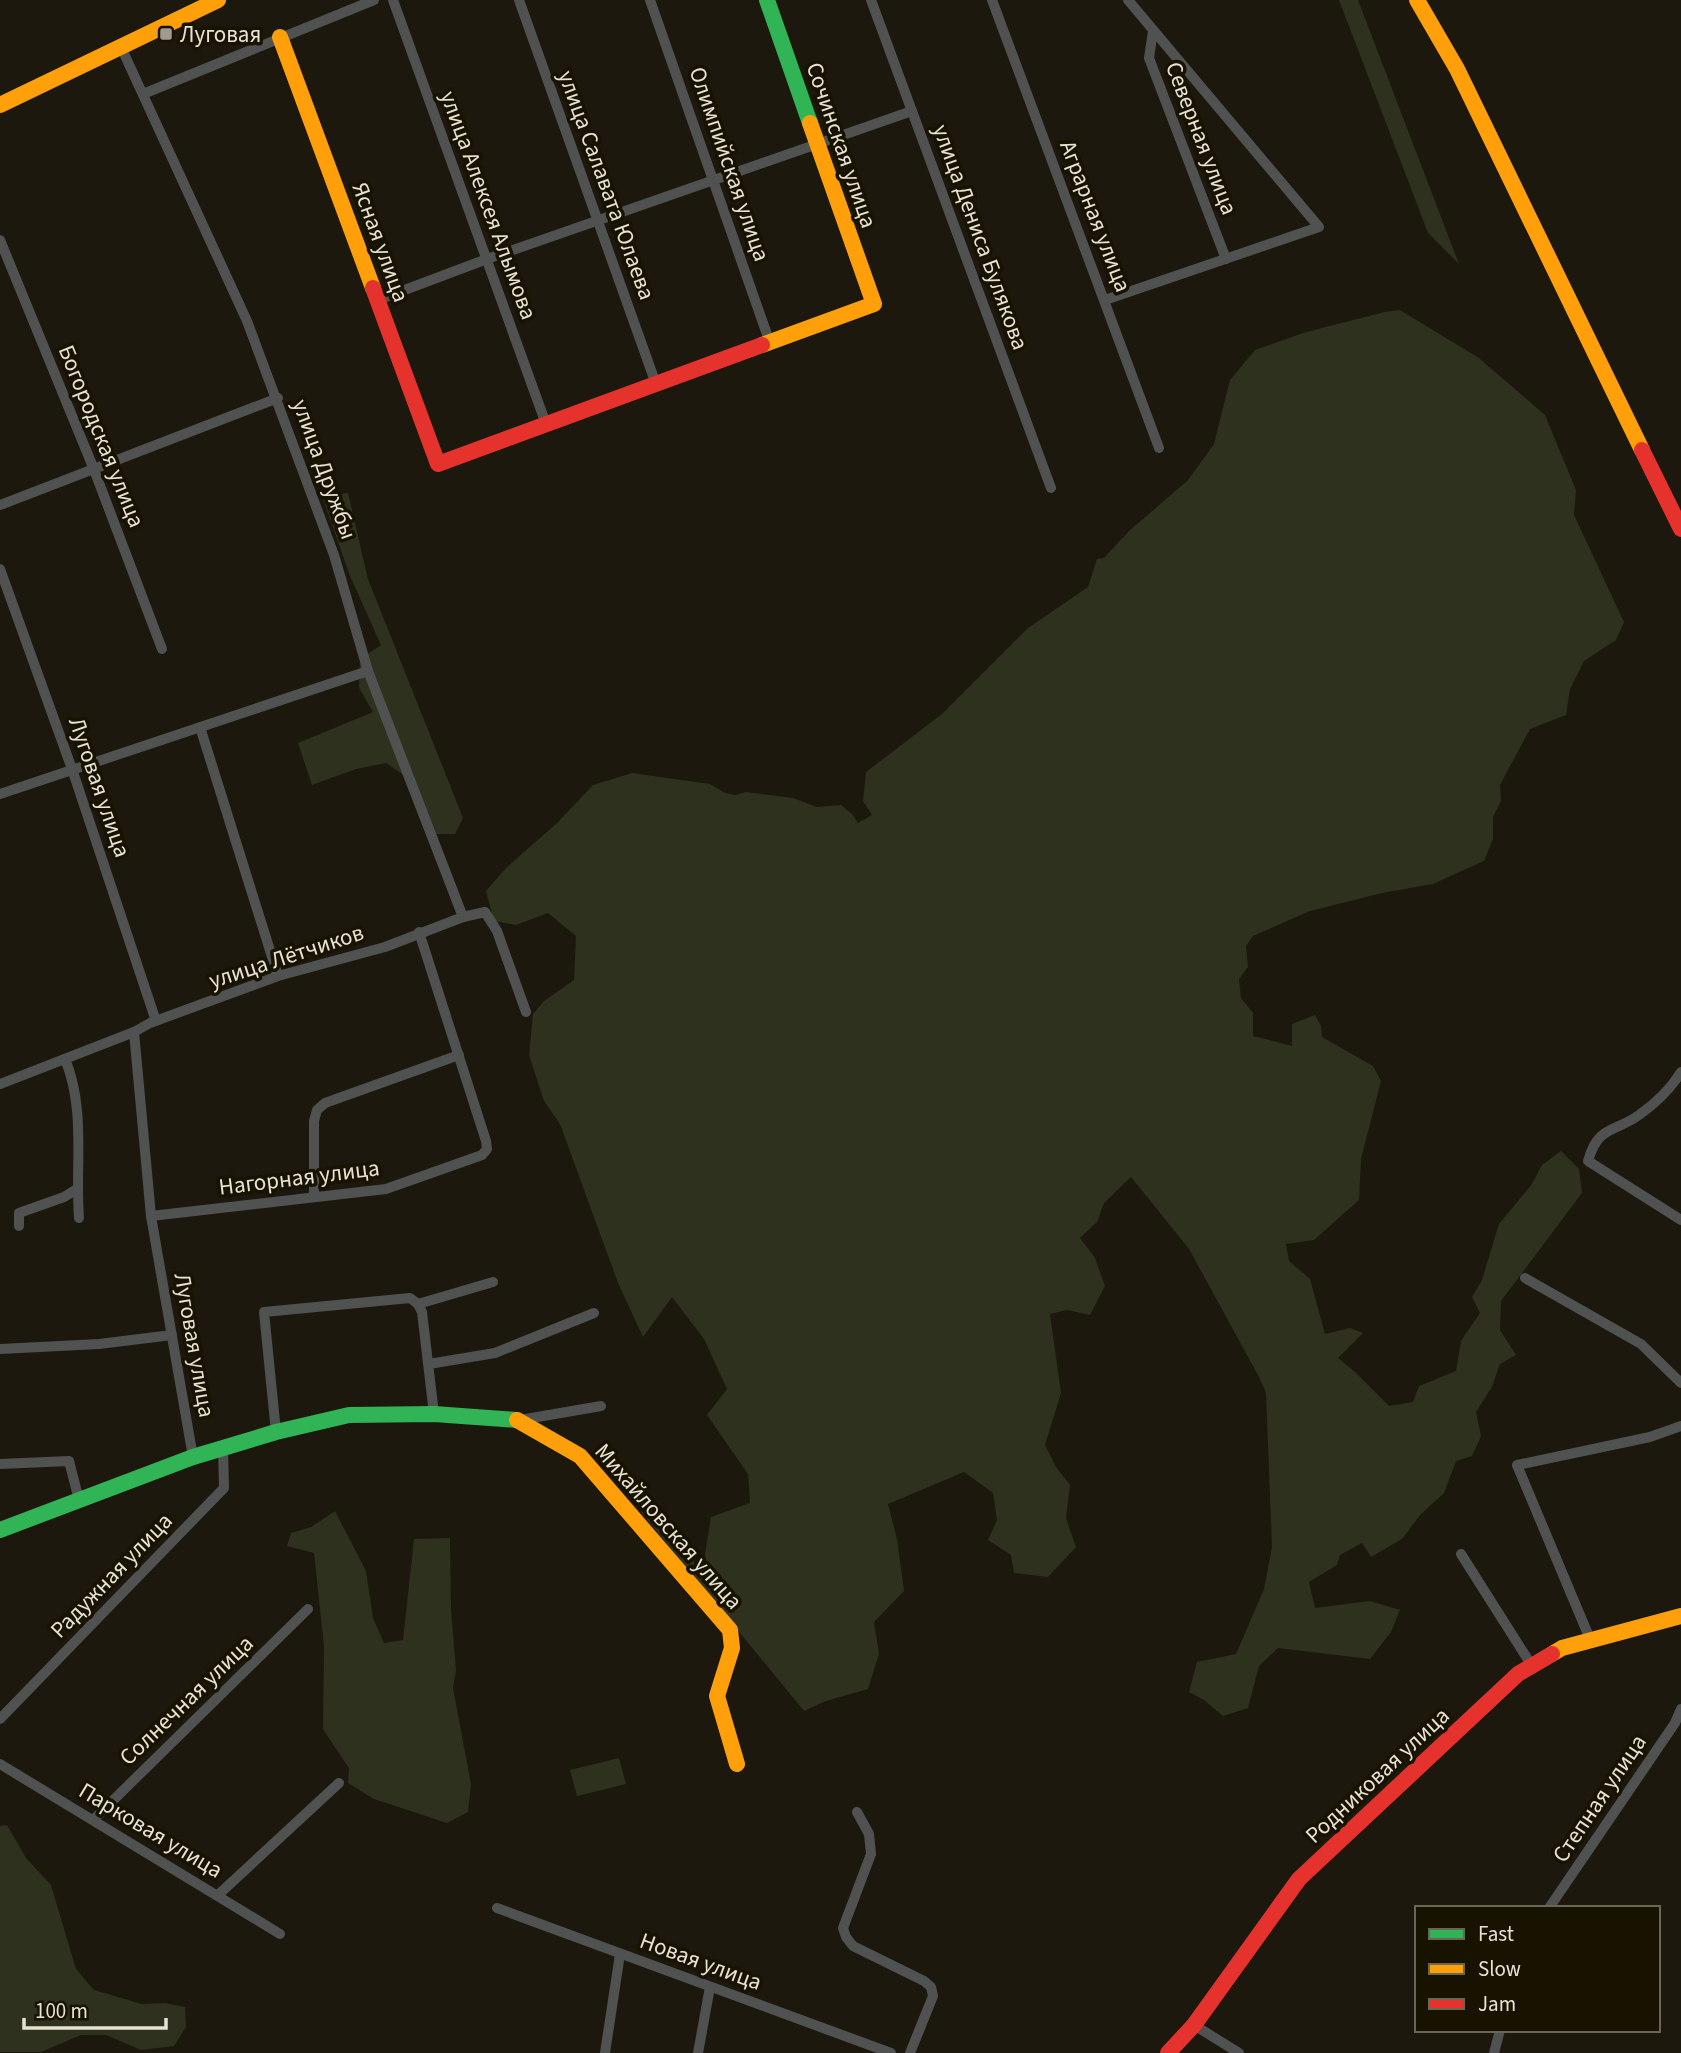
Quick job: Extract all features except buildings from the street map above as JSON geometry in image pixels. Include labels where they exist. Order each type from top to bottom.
[{"type":"street","points":[[0,105],[218,0]]},
{"type":"street","points":[[143,94],[374,0]]},
{"type":"street","name":"улица Алексея Алымова","points":[[393,0],[546,424]]},
{"type":"street","name":"улица Салавата Юлаева","points":[[519,0],[656,384]]},
{"type":"street","name":"Олимпийская улица","points":[[650,0],[770,342]]},
{"type":"street","name":"Сочинская улица","points":[[767,0],[874,304],[770,342]]},
{"type":"street","name":"улица Дениса Булякова","points":[[871,0],[1051,488]]},
{"type":"street","name":"Аграрная улица","points":[[992,0],[1159,448]]},
{"type":"street","points":[[1105,300],[1319,227],[1128,0]]},
{"type":"street","points":[[1417,0],[1457,69],[1681,528]]},
{"type":"street","name":"Северная улица","points":[[1153,31],[1149,58],[1226,259]]},
{"type":"street","name":"Ясная улица","points":[[280,37],[438,464],[546,424]]},
{"type":"street","name":"улица Дружбы","points":[[121,47],[247,321],[278,398],[334,555],[368,671],[463,917]]},
{"type":"street","points":[[378,300],[487,259],[818,146],[912,111]]},
{"type":"street","name":"Богородская улица","points":[[0,240],[93,467],[162,649]]},
{"type":"street","points":[[546,424],[770,342]]},
{"type":"street","points":[[0,505],[278,398]]},
{"type":"street","name":"Луговая улица","points":[[0,569],[72,769],[156,1021]]},
{"type":"street","points":[[0,793],[368,671]]},
{"type":"street","points":[[200,727],[278,976]]},
{"type":"street","name":"улица Лётчиков","points":[[1,1082],[278,976],[385,947],[419,932],[485,912],[497,930],[526,1012]]},
{"type":"street","points":[[314,1196],[314,1121],[317,1110],[325,1103],[459,1055],[419,932]]},
{"type":"street","name":"Луговая улица","points":[[134,1032],[151,1216],[193,1457]]},
{"type":"street","name":"Нагорная улица","points":[[151,1216],[386,1189],[482,1155],[487,1149],[486,1141],[459,1055]]},
{"type":"street","points":[[65,1059],[73,1079],[75,1097],[80,1171],[77,1189],[79,1218]]},
{"type":"street","points":[[1681,1072],[1666,1094],[1636,1118],[1610,1129],[1593,1143],[1588,1161],[1681,1220]]},
{"type":"street","points":[[19,1226],[19,1213],[23,1210],[47,1203],[77,1189]]},
{"type":"street","points":[[1525,1278],[1641,1344],[1681,1383]]},
{"type":"street","points":[[418,1304],[493,1282]]},
{"type":"street","points":[[276,1432],[264,1312],[410,1298],[418,1304],[422,1312],[434,1414]]},
{"type":"street","points":[[429,1364],[495,1353],[594,1312]]},
{"type":"street","points":[[0,1349],[99,1344],[172,1335]]},
{"type":"street","points":[[520,1420],[601,1406]]},
{"type":"street","name":"Михайловская улица","points":[[0,1530],[193,1457],[276,1432],[349,1415],[434,1414],[520,1420],[580,1456],[730,1630],[732,1648],[717,1696],[737,1764]]},
{"type":"street","points":[[1590,1639],[1517,1465],[1650,1437],[1681,1426]]},
{"type":"street","name":"Радужная улица","points":[[0,1719],[224,1488],[223,1449]]},
{"type":"street","points":[[0,1464],[69,1461],[79,1500]]},
{"type":"street","points":[[1461,1554],[1532,1666]]},
{"type":"street","name":"Солнечная улица","points":[[93,1820],[308,1609]]},
{"type":"street","name":"Родниковая улица","points":[[1168,2053],[1194,2025],[1299,1880],[1508,1683],[1562,1648],[1681,1616]]},
{"type":"street","name":"Степная улица","points":[[1550,1906],[1661,1745],[1681,1709]]},
{"type":"street","name":"Парковая улица","points":[[0,1764],[280,1934]]},
{"type":"street","points":[[218,1895],[339,1783]]},
{"type":"street","points":[[857,1812],[869,1834],[871,1854],[843,1928],[853,1946],[931,1987],[933,1996],[910,2053]]},
{"type":"street","name":"Новая улица","points":[[497,1908],[891,2053]]},
{"type":"street","points":[[605,2053],[620,1954]]},
{"type":"street","points":[[698,2053],[710,1987]]},
{"type":"street","points":[[1194,2025],[1239,2053]]},
{"type":"street","points":[[1494,2053],[1499,2032]]},
{"type":"green space","points":[[1339,0],[1358,0],[1459,264],[1428,233]]},
{"type":"green space","points":[[1400,310],[1479,358],[1545,415],[1576,490],[1574,515],[1624,622],[1616,640],[1584,661],[1570,689],[1566,715],[1530,729],[1500,785],[1501,801],[1493,817],[1493,839],[1484,861],[1433,884],[1382,893],[1310,911],[1253,936],[1246,946],[1248,967],[1239,979],[1241,998],[1253,1013],[1253,1036],[1292,1046],[1292,1024],[1315,1015],[1321,1026],[1322,1037],[1373,1066],[1381,1081],[1361,1159],[1359,1200],[1314,1240],[1286,1244],[1289,1261],[1310,1279],[1325,1334],[1350,1328],[1363,1333],[1338,1358],[1389,1406],[1413,1402],[1419,1386],[1456,1371],[1461,1341],[1480,1313],[1472,1297],[1482,1280],[1499,1224],[1532,1184],[1542,1165],[1561,1151],[1579,1169],[1582,1193],[1501,1301],[1500,1330],[1516,1355],[1500,1364],[1492,1387],[1476,1412],[1481,1436],[1472,1456],[1456,1461],[1444,1493],[1420,1515],[1402,1539],[1371,1557],[1362,1543],[1340,1555],[1337,1565],[1309,1582],[1315,1608],[1370,1601],[1400,1610],[1391,1632],[1370,1659],[1278,1648],[1259,1666],[1248,1708],[1223,1716],[1204,1700],[1189,1692],[1197,1662],[1236,1654],[1264,1589],[1272,1547],[1266,1393],[1189,1249],[1131,1177],[1104,1203],[1097,1222],[1080,1238],[1095,1258],[1105,1286],[1090,1315],[1067,1310],[1050,1314],[1061,1393],[1045,1445],[1056,1467],[1070,1485],[1066,1518],[1076,1547],[1048,1577],[1014,1573],[1011,1555],[988,1540],[997,1520],[993,1493],[964,1472],[888,1504],[897,1539],[904,1591],[874,1622],[879,1654],[868,1689],[826,1701],[804,1711],[641,1512],[648,1504],[708,1580],[705,1554],[711,1517],[750,1503],[748,1474],[707,1415],[727,1389],[704,1339],[672,1297],[643,1337],[618,1283],[560,1124],[544,1101],[529,1055],[533,1014],[544,1001],[574,980],[576,936],[548,913],[516,925],[494,921],[486,891],[506,868],[557,823],[593,785],[632,773],[710,784],[725,793],[735,795],[746,792],[793,798],[817,807],[841,805],[858,823],[872,815],[863,801],[866,772],[942,714],[1028,628],[1088,587],[1097,559],[1104,558],[1129,531],[1188,480],[1214,444],[1230,380],[1255,350],[1303,333]]},
{"type":"green space","points":[[348,493],[368,579],[463,818],[455,834],[428,834],[402,774],[386,763],[356,769],[312,785],[298,743],[373,712],[359,688],[360,659],[381,645],[350,576],[322,496]]},
{"type":"green space","points":[[335,1511],[366,1571],[373,1618],[384,1643],[403,1640],[414,1539],[450,1538],[451,1609],[456,1670],[453,1688],[471,1784],[468,1812],[447,1823],[374,1799],[348,1783],[349,1768],[323,1729],[324,1646],[314,1553],[287,1546],[291,1533],[311,1527]]},
{"type":"green space","points":[[619,1758],[626,1784],[577,1796],[570,1770]]},
{"type":"green space","points":[[7,1825],[26,1858],[51,1885],[76,1969],[94,1990],[142,2004],[165,2003],[185,2007],[186,2027],[174,2046],[141,2050],[106,2035],[81,2035],[41,2052],[0,2052],[0,1826]]},
{"type":"traffic: fast","points":[[767,0],[810,123]]},
{"type":"traffic: fast","points":[[0,1530],[193,1457],[276,1432],[349,1415],[434,1414],[517,1420]]},
{"type":"traffic: slow","points":[[0,105],[218,0]]},
{"type":"traffic: slow","points":[[1417,0],[1457,69],[1642,450]]},
{"type":"traffic: slow","points":[[280,37],[373,288]]},
{"type":"traffic: slow","points":[[762,345],[874,304],[810,123]]},
{"type":"traffic: slow","points":[[517,1420],[580,1456],[730,1630],[732,1648],[717,1696],[737,1764]]},
{"type":"traffic: slow","points":[[1552,1654],[1562,1648],[1681,1616]]},
{"type":"traffic: jam","points":[[373,288],[438,464],[762,345]]},
{"type":"traffic: jam","points":[[1642,450],[1681,529]]},
{"type":"traffic: jam","points":[[1168,2053],[1194,2025],[1299,1879],[1518,1674],[1552,1654]]},
{"type":"place","name":"Луговая","points":[[166,34]]}]
